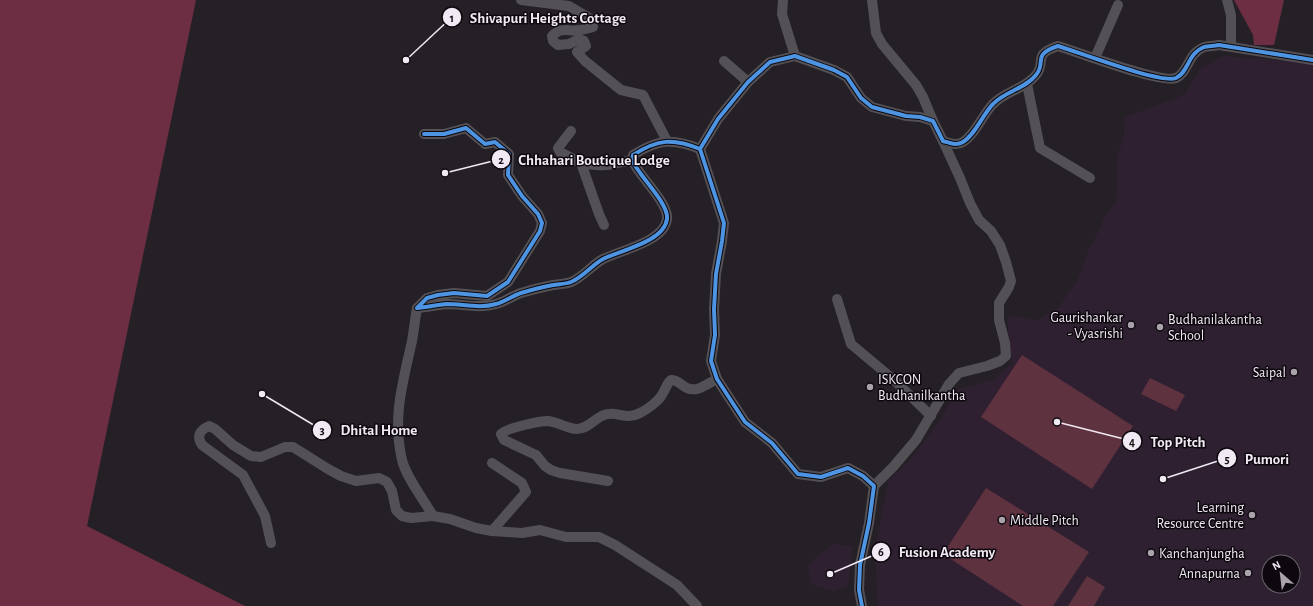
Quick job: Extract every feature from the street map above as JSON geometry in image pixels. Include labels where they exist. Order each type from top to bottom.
[{"type":"street","points":[[521,0],[569,6],[591,19],[593,26],[580,30],[569,29],[557,31],[552,36],[553,42],[558,45],[569,44],[579,39],[584,42],[586,46],[577,52],[621,90],[643,95],[667,140]]},
{"type":"street","points":[[783,0],[782,14],[794,56]]},
{"type":"street","points":[[862,606],[859,590],[860,565],[869,523],[874,486],[893,467],[916,440],[949,384],[959,374],[987,366],[1000,361],[1006,356],[1005,343],[999,320],[999,303],[1011,281],[1000,245],[991,231],[979,220],[916,85],[882,44],[876,34],[872,0]]},
{"type":"street","points":[[1227,0],[1231,16],[1231,46]]},
{"type":"street","points":[[1095,58],[1118,5]]},
{"type":"street","points":[[942,141],[955,144],[963,142],[994,103],[1027,84],[1038,73],[1041,56],[1048,49],[1058,46],[1142,75],[1174,79],[1183,74],[1190,57],[1203,48],[1219,45],[1313,60]]},
{"type":"street","points":[[700,149],[718,119],[748,82],[770,62],[794,56],[834,70],[846,77],[861,98],[872,107],[933,121]]},
{"type":"street","points":[[724,61],[748,82]]},
{"type":"street","points":[[1027,84],[1040,148],[1090,178]]},
{"type":"street","points":[[424,134],[444,134],[466,128],[485,144],[495,142],[509,154],[508,175],[522,196],[538,214],[542,223],[540,231],[508,282],[487,296],[454,293],[438,295],[427,298],[417,308],[412,341],[400,391],[398,411],[400,442],[402,461],[411,480],[433,516]]},
{"type":"street","points":[[571,131],[558,148],[560,152],[581,163],[594,166],[632,160]]},
{"type":"street","points":[[417,308],[448,304],[478,306],[495,305],[520,294],[571,282],[602,259],[642,243],[661,232],[666,225],[666,211],[661,200],[652,190],[642,174],[635,168],[632,160],[633,155],[644,148],[667,140],[686,143],[700,149],[724,223],[716,274],[714,309],[715,335],[711,361],[717,379],[745,422],[772,443],[798,474],[821,477],[848,468],[863,476],[874,486]]},
{"type":"street","points":[[581,163],[604,225]]},
{"type":"street","points":[[838,300],[851,344],[894,380],[930,416]]},
{"type":"street","points":[[608,481],[560,473],[551,470],[536,456],[504,440],[501,434],[507,430],[547,421],[570,428],[580,429],[605,414],[629,417],[641,413],[655,402],[662,394],[670,380],[676,380],[688,388],[696,390],[717,379]]},
{"type":"street","points":[[271,543],[265,516],[243,475],[202,445],[199,440],[199,434],[203,429],[209,426],[215,429],[233,446],[251,456],[261,457],[285,447],[293,447],[328,470],[356,481],[379,478],[387,482],[392,491],[396,510],[402,516],[411,518],[433,516],[450,519],[476,528],[492,531],[522,533],[540,530],[566,537],[599,537],[615,545],[677,584],[697,606]]},
{"type":"street","points":[[492,463],[522,483],[526,492],[492,531]]},
{"type":"shaded area","points":[[0,0],[196,0],[87,526],[245,606],[0,606]]},
{"type":"shaded area","points":[[1234,0],[1284,0],[1274,45],[1254,45],[1253,35]]},
{"type":"shaded area","name":"Budhanilakantha School","points":[[1223,56],[1313,63],[1313,606],[878,606],[875,560],[876,543],[888,482],[913,457],[938,423],[958,389],[996,379],[1000,373],[1012,364],[1007,318],[1013,315],[1037,321],[1059,307],[1077,281],[1089,248],[1094,241],[1104,218],[1116,202],[1117,157],[1124,138],[1123,118],[1184,95],[1200,69]]},
{"type":"shaded area","points":[[1022,355],[1133,426],[1092,489],[981,417]]},
{"type":"shaded area","points":[[1150,378],[1185,395],[1176,411],[1141,394]]},
{"type":"shaded area","name":"Middle Pitch","points":[[986,488],[1089,552],[1053,606],[1023,606],[943,554]]},
{"type":"shaded area","points":[[832,544],[853,546],[848,585],[834,592],[810,583],[808,565]]},
{"type":"shaded area","points":[[1087,576],[1105,587],[1094,606],[1068,606]]},
{"type":"cycle path","points":[[862,606],[859,590],[860,565],[869,523],[874,486],[863,476],[848,468],[821,477],[798,474],[772,443],[745,422],[717,379],[711,361],[715,335],[714,309],[716,274],[724,223],[700,149],[718,119],[748,82],[770,62],[795,56],[834,70],[847,77],[861,98],[872,107],[933,121],[943,141],[955,144],[963,142],[971,135],[993,104],[1003,96],[1031,80],[1039,70],[1041,59],[1045,52],[1058,46],[1137,72],[1167,79],[1176,78],[1180,75],[1194,54],[1198,50],[1207,46],[1219,45],[1313,60]]},
{"type":"cycle path","points":[[424,134],[444,134],[466,128],[485,144],[495,142],[509,154],[508,175],[522,196],[538,214],[542,223],[540,231],[508,282],[487,296],[454,293],[438,295],[427,298],[417,308],[447,304],[478,306],[490,305],[499,303],[525,292],[569,283],[580,277],[603,259],[650,239],[658,234],[664,227],[667,219],[666,212],[658,197],[635,166],[632,160],[633,155],[650,146],[666,142],[682,143],[700,149]]},
{"type":"place","name":"Shivapuri Heights Cottage","points":[[406,60]]},
{"type":"place","name":"Chhahari Boutique Lodge","points":[[445,173]]},
{"type":"place","name":"Gaurishankar - Vyasrishi","points":[[1131,325]]},
{"type":"place","name":"Budhanilakantha School","points":[[1160,327]]},
{"type":"place","name":"Saipal","points":[[1294,372]]},
{"type":"place","name":"ISKCON Budhanilkantha","points":[[870,387]]},
{"type":"place","name":"Dhital Home","points":[[262,394]]},
{"type":"place","name":"Top Pitch","points":[[1057,422]]},
{"type":"place","name":"Pumori","points":[[1163,479]]},
{"type":"place","name":"Learning Resource Centre","points":[[1252,515]]},
{"type":"place","name":"Middle Pitch","points":[[1002,520]]},
{"type":"place","name":"Kanchanjungha","points":[[1151,553]]},
{"type":"place","name":"Annapurna","points":[[1248,573]]},
{"type":"place","name":"Fusion Academy","points":[[830,574]]}]
